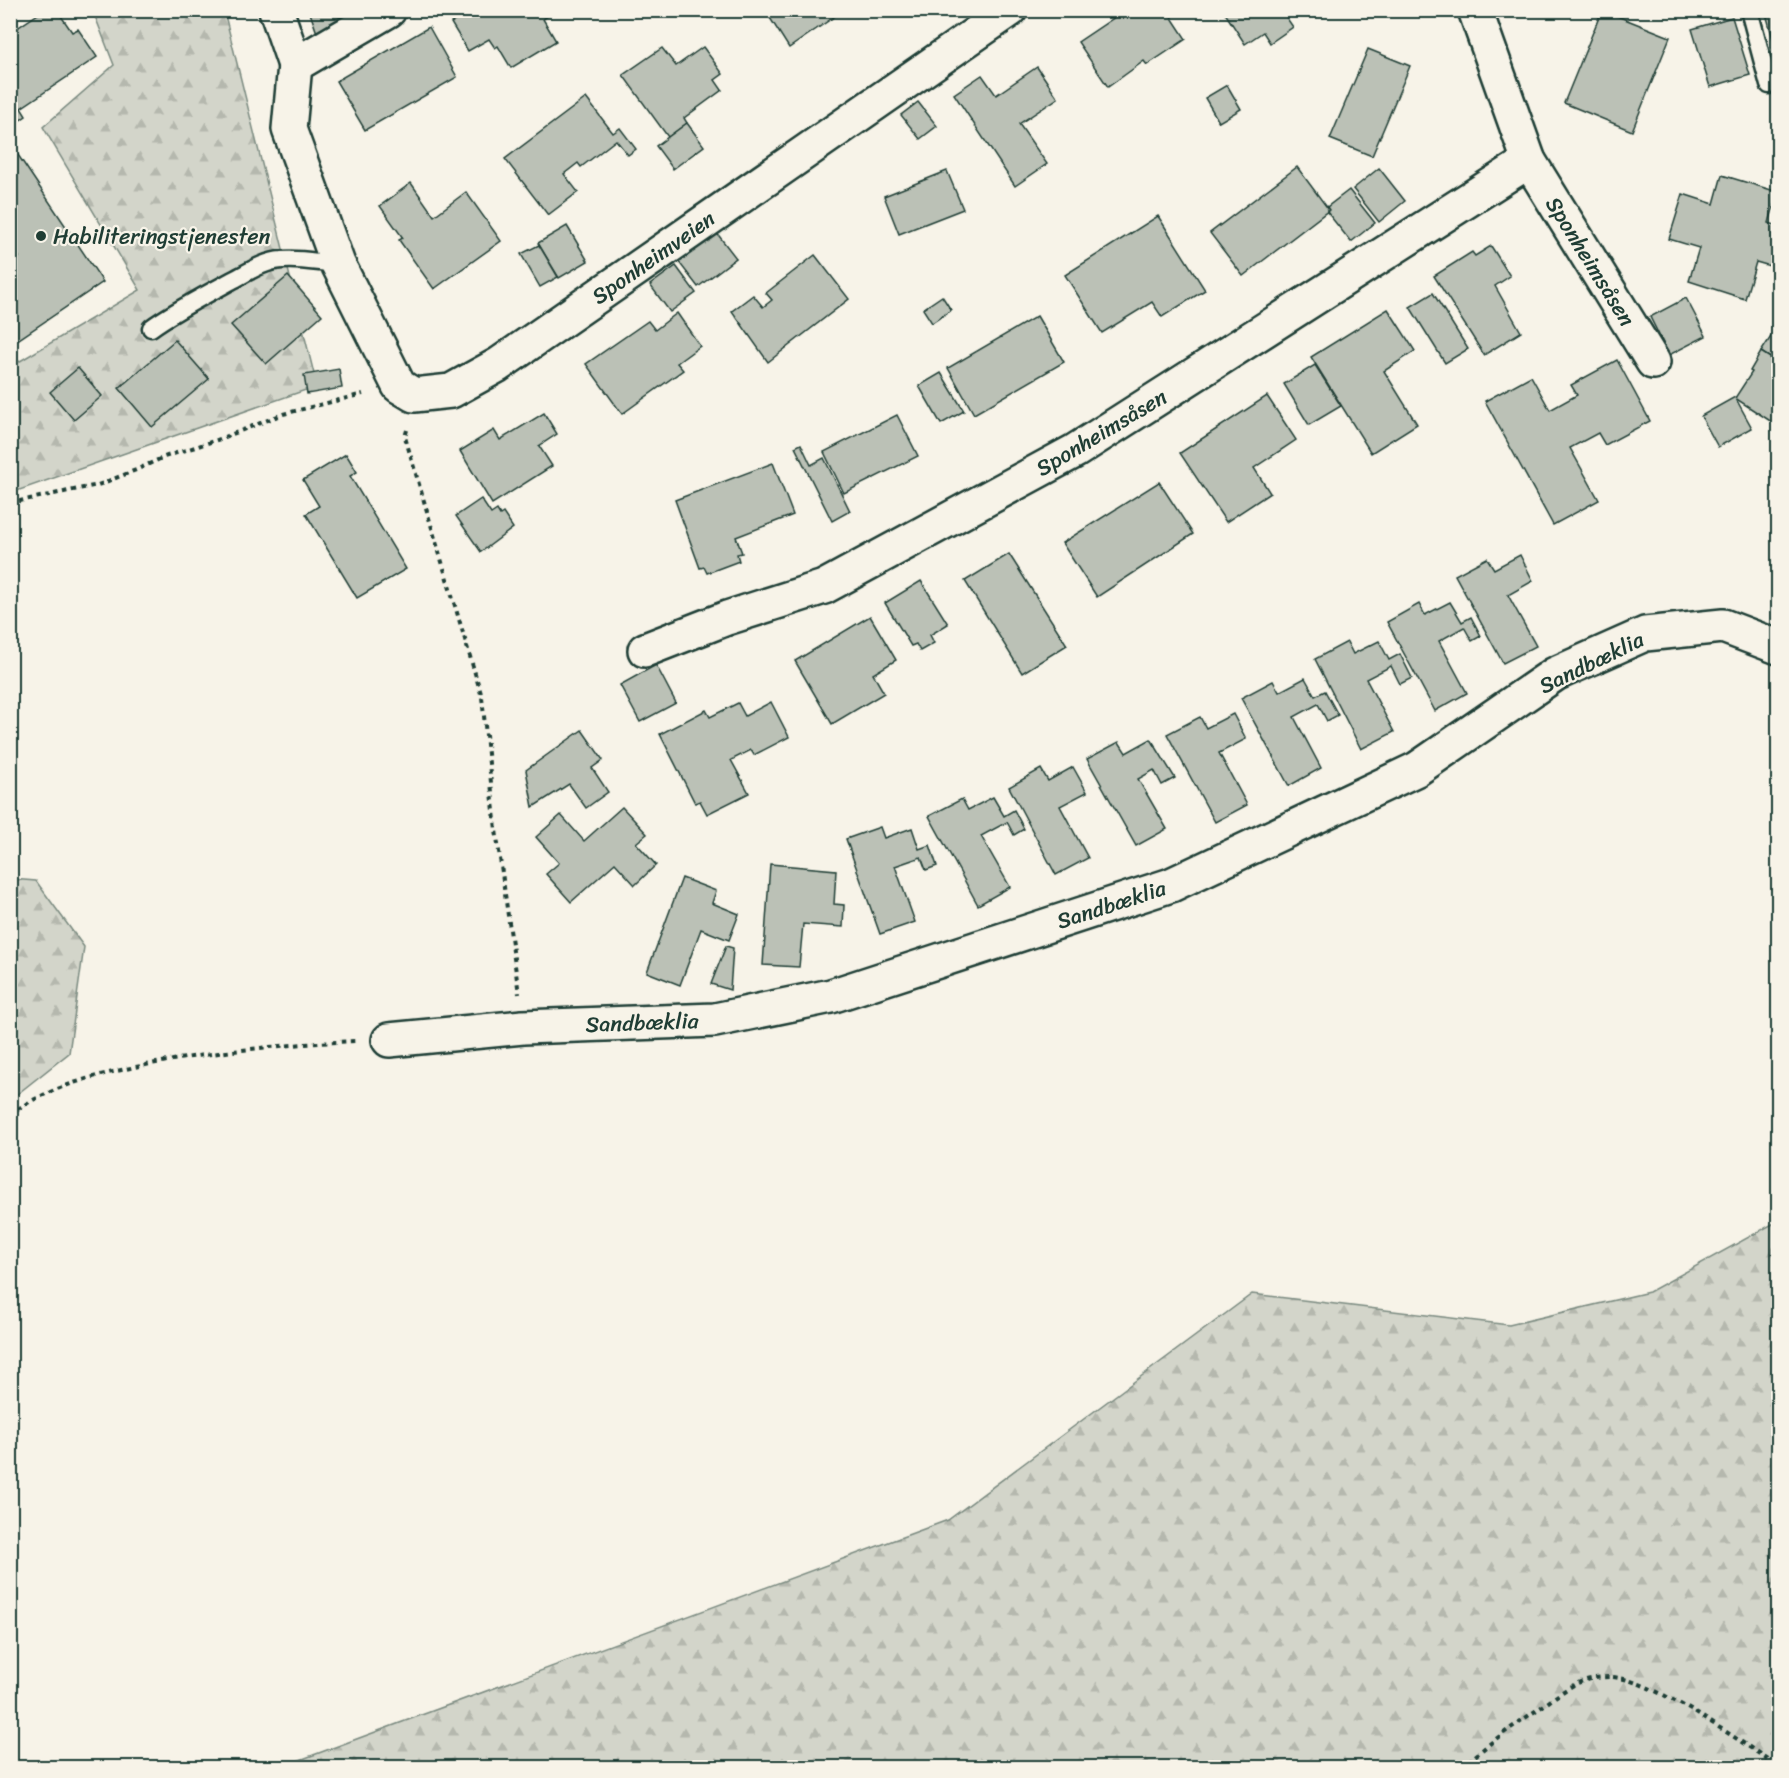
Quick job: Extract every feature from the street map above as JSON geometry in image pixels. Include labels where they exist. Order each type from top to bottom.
[{"type":"street","points":[[276,10],[295,65],[290,129],[338,264],[406,391]]},
{"type":"street","points":[[295,65],[389,10]]},
{"type":"street","name":"Sponheimveien","points":[[406,391],[451,391],[498,365],[1010,10]]},
{"type":"street","name":"Sponheimsåsen","points":[[1475,10],[1529,161],[1653,362]]},
{"type":"street","name":"Sponheimsåsen","points":[[645,650],[727,618],[824,587],[1075,451],[1529,161]]},
{"type":"street","name":"Sandbæklia","points":[[390,1040],[523,1027],[715,1020],[831,996],[1171,885],[1417,769],[1555,674],[1645,633],[1723,626],[1779,647]]},
{"type":"lane","points":[[1749,10],[1769,85]]},
{"type":"lane","points":[[151,328],[174,311],[264,264],[302,259],[338,264]]},
{"type":"path","points":[[10,503],[98,485],[164,457],[220,439],[284,414],[406,391],[405,437],[482,696],[496,830],[523,1027]]},
{"type":"path","points":[[10,1114],[79,1080],[124,1069],[182,1058],[281,1045],[390,1040]]},
{"type":"path","points":[[1462,1767],[1502,1733],[1570,1688],[1590,1679],[1607,1677],[1626,1678],[1643,1685],[1693,1712],[1779,1766]]},
{"type":"green space","points":[[93,11],[224,11],[317,386],[11,493],[10,367],[140,290],[43,127],[114,65]]},
{"type":"green space","points":[[11,879],[36,881],[84,947],[69,1053],[11,1099]]},
{"type":"green space","points":[[1778,1221],[1778,1767],[281,1767],[948,1520],[1252,1294],[1509,1325],[1649,1292]]},
{"type":"building","points":[[44,10],[57,10],[72,32],[78,29],[97,57],[21,108],[26,116],[10,127],[10,33]]},
{"type":"building","points":[[309,10],[343,10],[347,23],[317,33]]},
{"type":"building","points":[[471,10],[558,10],[543,19],[556,41],[511,68],[498,46],[495,48],[489,39],[468,51],[451,23]]},
{"type":"building","points":[[765,10],[844,10],[789,48]]},
{"type":"building","points":[[1118,10],[1167,10],[1186,39],[1147,65],[1144,61],[1108,87],[1078,42],[1115,17],[1113,14]]},
{"type":"building","points":[[1223,10],[1300,10],[1286,17],[1293,27],[1270,43],[1263,32],[1245,44]]},
{"type":"building","points":[[1602,10],[1670,37],[1632,131],[1564,103]]},
{"type":"building","points":[[1765,10],[1778,10],[1778,57]]},
{"type":"building","points":[[1732,17],[1750,75],[1710,87],[1692,29]]},
{"type":"building","points":[[429,27],[457,77],[365,130],[336,81]]},
{"type":"building","points":[[703,47],[723,74],[715,80],[722,90],[684,118],[687,123],[668,137],[623,75],[662,48],[676,66]]},
{"type":"building","points":[[1368,49],[1410,66],[1372,156],[1330,139]]},
{"type":"building","points":[[1037,67],[1058,98],[1019,124],[1047,164],[1015,186],[954,94],[982,75],[996,95]]},
{"type":"building","points":[[1227,85],[1241,109],[1219,122],[1205,98]]},
{"type":"building","points":[[586,98],[613,133],[620,128],[636,149],[628,155],[616,140],[581,167],[578,163],[564,174],[578,192],[548,215],[505,159]]},
{"type":"building","points":[[918,102],[937,126],[920,139],[901,115]]},
{"type":"building","points":[[687,123],[704,146],[673,169],[656,146]]},
{"type":"building","name":"Habiliteringstjenesten","points":[[10,143],[103,282],[10,345],[10,263],[19,257],[10,244]]},
{"type":"building","points":[[1297,167],[1329,210],[1243,276],[1210,233]]},
{"type":"building","points":[[1379,168],[1405,201],[1379,222],[1353,189]]},
{"type":"building","points":[[947,171],[963,209],[899,234],[884,196]]},
{"type":"building","points":[[1722,175],[1778,192],[1769,223],[1778,226],[1777,268],[1756,262],[1745,299],[1689,281],[1699,248],[1669,239],[1683,194],[1714,204]]},
{"type":"building","points":[[411,183],[434,216],[466,192],[501,241],[434,289],[399,240],[403,238],[380,206]]},
{"type":"building","points":[[1349,190],[1375,223],[1351,242],[1327,212],[1329,210],[1327,207]]},
{"type":"building","points":[[1158,216],[1205,290],[1162,317],[1152,302],[1102,333],[1065,275]]},
{"type":"building","points":[[567,226],[588,261],[559,278],[538,243]]},
{"type":"building","points":[[716,232],[736,258],[698,287],[678,261]]},
{"type":"building","points":[[539,245],[558,277],[540,287],[521,254]]},
{"type":"building","points":[[1491,246],[1510,276],[1495,286],[1521,332],[1484,355],[1434,276],[1472,252],[1475,256]]},
{"type":"building","points":[[815,255],[849,299],[768,362],[732,311],[753,295],[763,307],[772,300],[766,293]]},
{"type":"building","points":[[676,266],[696,293],[670,312],[650,285]]},
{"type":"building","points":[[288,276],[322,315],[266,364],[231,325]]},
{"type":"building","points":[[1433,293],[1468,349],[1445,363],[1410,307]]},
{"type":"building","points":[[942,296],[951,310],[932,323],[923,309]]},
{"type":"building","points":[[1686,298],[1706,336],[1669,355],[1650,317]]},
{"type":"building","points":[[1388,309],[1415,351],[1384,371],[1417,424],[1371,453],[1311,357]]},
{"type":"building","points":[[677,313],[700,346],[677,363],[683,370],[622,414],[586,364],[648,321],[655,330]]},
{"type":"building","points":[[1037,316],[1064,362],[974,414],[948,368]]},
{"type":"building","points":[[1776,329],[1778,330],[1778,363],[1761,352]]},
{"type":"building","points":[[175,340],[209,379],[152,427],[119,388]]},
{"type":"building","points":[[1761,352],[1778,363],[1778,426],[1735,398],[1752,372],[1750,371]]},
{"type":"building","points":[[1617,360],[1650,421],[1605,445],[1598,433],[1570,448],[1599,500],[1553,525],[1485,401],[1531,376],[1550,410],[1577,395],[1571,385]]},
{"type":"building","points":[[1315,365],[1341,406],[1309,425],[1284,384]]},
{"type":"building","points":[[78,368],[102,396],[74,420],[50,392]]},
{"type":"building","points":[[339,369],[342,388],[307,394],[304,375]]},
{"type":"building","points":[[941,373],[964,411],[941,424],[919,386]]},
{"type":"building","points":[[1267,396],[1296,440],[1254,468],[1270,493],[1226,522],[1180,453]]},
{"type":"building","points":[[1735,397],[1752,428],[1718,447],[1701,416]]},
{"type":"building","points":[[544,413],[557,434],[539,446],[552,466],[492,504],[460,451],[494,430],[500,440]]},
{"type":"building","points":[[897,415],[918,456],[844,493],[824,452]]},
{"type":"building","points":[[801,444],[811,465],[824,458],[850,511],[832,521],[795,447]]},
{"type":"building","points":[[346,454],[357,472],[350,476],[406,569],[357,598],[306,514],[319,506],[303,480]]},
{"type":"building","points":[[773,463],[793,515],[736,537],[742,553],[737,554],[739,561],[707,573],[704,567],[700,568],[675,500]]},
{"type":"building","points":[[1159,482],[1193,534],[1097,597],[1062,543]]},
{"type":"building","points":[[481,499],[491,514],[497,510],[500,515],[503,513],[513,528],[481,552],[456,516]]},
{"type":"building","points":[[1009,554],[1067,645],[1022,673],[965,581]]},
{"type":"building","points":[[1520,555],[1533,581],[1508,595],[1536,646],[1503,663],[1455,575],[1487,558],[1494,569]]},
{"type":"building","points":[[921,581],[948,624],[930,635],[934,643],[920,651],[916,644],[911,646],[885,603]]},
{"type":"building","points":[[1450,602],[1462,622],[1471,617],[1481,636],[1472,641],[1464,627],[1439,641],[1467,693],[1435,711],[1387,622],[1419,604],[1425,615]]},
{"type":"building","points":[[870,616],[896,660],[873,674],[884,693],[832,724],[795,661]]},
{"type":"building","points":[[1379,641],[1389,660],[1400,654],[1412,678],[1400,684],[1391,666],[1366,679],[1394,732],[1361,749],[1315,659],[1347,642],[1353,654]]},
{"type":"building","points":[[656,665],[676,703],[640,722],[620,685]]},
{"type":"building","points":[[1305,678],[1315,696],[1325,691],[1338,715],[1327,721],[1318,704],[1294,717],[1321,768],[1289,786],[1241,698],[1273,681],[1279,692]]},
{"type":"building","points":[[771,702],[789,737],[754,755],[751,750],[731,760],[749,793],[707,814],[700,801],[695,803],[660,734],[706,710],[710,717],[738,703],[745,716]]},
{"type":"building","points":[[1233,714],[1246,739],[1219,753],[1247,805],[1215,822],[1167,734],[1200,717],[1206,728]]},
{"type":"building","points":[[582,730],[603,760],[592,768],[608,792],[586,808],[569,784],[533,807],[526,770]]},
{"type":"building","points":[[1151,739],[1175,778],[1162,785],[1154,770],[1138,779],[1167,829],[1136,846],[1087,759],[1119,742],[1126,753]]},
{"type":"building","points":[[1073,767],[1087,792],[1060,806],[1088,858],[1056,875],[1009,787],[1041,769],[1048,781]]},
{"type":"building","points":[[993,797],[1004,816],[1014,810],[1024,829],[1014,835],[1007,822],[981,836],[1010,887],[978,905],[929,816],[962,799],[968,810]]},
{"type":"building","points":[[622,807],[647,834],[636,843],[656,865],[635,885],[615,863],[571,902],[546,874],[559,863],[536,837],[561,815],[584,841]]},
{"type":"building","points":[[880,827],[884,838],[912,828],[919,849],[930,845],[937,866],[926,870],[921,857],[895,866],[915,922],[880,934],[846,839]]},
{"type":"building","points":[[770,864],[836,870],[834,904],[844,905],[843,927],[803,924],[799,967],[763,965]]},
{"type":"building","points":[[682,878],[716,891],[712,903],[739,914],[729,940],[701,929],[680,985],[647,972]]},
{"type":"building","points":[[726,946],[733,948],[730,990],[711,984]]},
{"type":"place","name":"Habiliteringstjenesten","points":[[41,236]]}]
